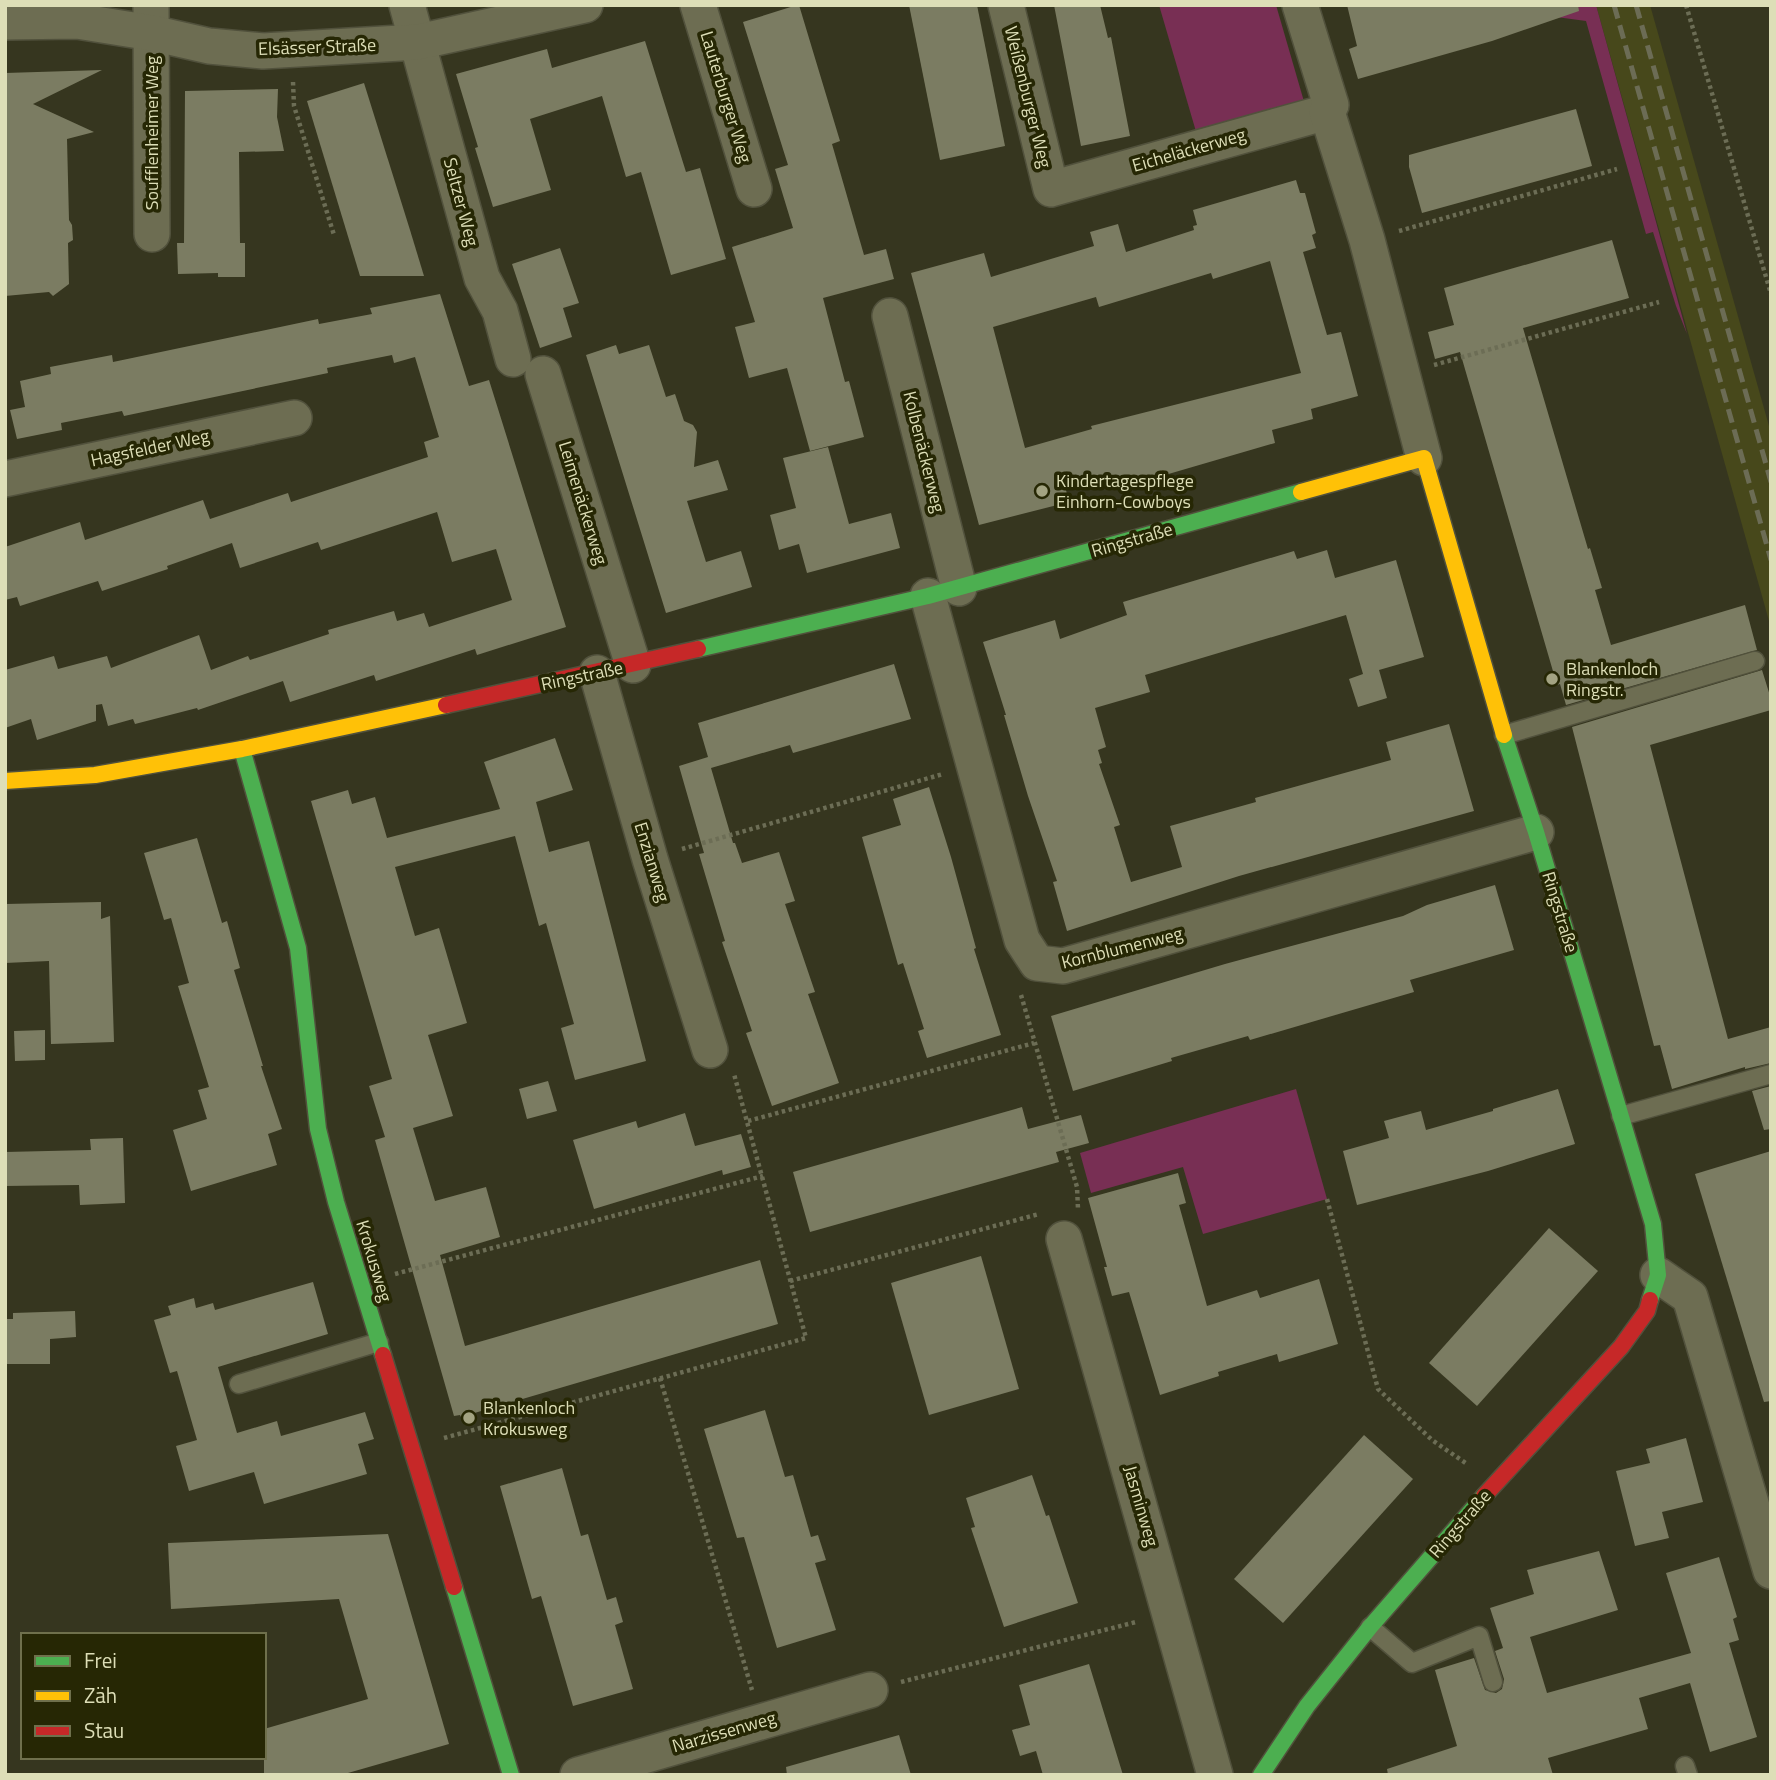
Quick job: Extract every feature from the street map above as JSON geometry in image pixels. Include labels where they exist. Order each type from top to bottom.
[{"type":"street","name":"Seltzer Weg","points":[[407,5],[482,278],[528,366]]},
{"type":"street","name":"Elsässer Straße","points":[[5,22],[151,19],[209,46],[263,51],[418,43],[585,5]]},
{"type":"street","name":"Lauterburger Weg","points":[[698,5],[754,189]]},
{"type":"street","name":"Weißenburger Weg","points":[[1006,5],[1051,189]]},
{"type":"street","points":[[1300,5],[1331,105],[1327,112],[1367,240],[1424,458]]},
{"type":"street","name":"Soufflenheimer Weg","points":[[151,19],[152,234]]},
{"type":"street","name":"Eicheläckerweg","points":[[1051,189],[1327,112]]},
{"type":"street","name":"Kolbenäckerweg","points":[[890,316],[943,592]]},
{"type":"street","name":"Leimenäckerweg","points":[[528,366],[633,665]]},
{"type":"street","name":"Hagsfelder Weg","points":[[5,478],[294,418]]},
{"type":"street","name":"Ringstraße","points":[[5,781],[95,775],[242,749],[633,665],[943,592],[1424,458],[1504,735],[1536,832],[1653,1224],[1658,1275],[1647,1311],[1621,1347],[1495,1484],[1370,1627],[1307,1706],[1261,1775]]},
{"type":"street","name":"Kornblumenweg","points":[[943,592],[974,765],[1022,940],[1037,963],[1063,966],[1536,832]]},
{"type":"street","name":"Enzianweg","points":[[597,673],[650,859],[710,1050]]},
{"type":"street","name":"Krokusweg","points":[[242,749],[298,948],[318,1129],[336,1202],[512,1775]]},
{"type":"street","name":"Jasminweg","points":[[1057,1225],[1216,1775]]},
{"type":"street","points":[[1658,1275],[1690,1297],[1771,1571]]},
{"type":"street","name":"Narzissenweg","points":[[578,1775],[870,1690]]},
{"type":"lane","points":[[1504,735],[1755,661]]},
{"type":"lane","points":[[1621,1116],[1771,1074]]},
{"type":"lane","points":[[239,1384],[379,1342]]},
{"type":"lane","points":[[1370,1627],[1412,1664],[1479,1636],[1493,1682]]},
{"type":"path","points":[[1686,5],[1771,294]]},
{"type":"path","points":[[291,50],[294,106],[334,235]]},
{"type":"path","points":[[1367,240],[1617,169]]},
{"type":"path","points":[[1402,374],[1659,302]]},
{"type":"path","points":[[650,859],[974,765]]},
{"type":"path","points":[[1037,963],[1021,992],[1077,1187],[1077,1204]]},
{"type":"path","points":[[748,1121],[1034,1043]]},
{"type":"path","points":[[411,1448],[806,1338],[729,1055],[710,1050]]},
{"type":"path","points":[[362,1283],[762,1176]]},
{"type":"path","points":[[1327,1199],[1378,1389],[1432,1440],[1495,1484]]},
{"type":"path","points":[[790,1281],[1057,1225]]},
{"type":"path","points":[[660,1378],[761,1721]]},
{"type":"path","points":[[870,1690],[1171,1613]]},
{"type":"shaded area","points":[[1159,5],[1276,5],[1305,105],[1197,135]]},
{"type":"shaded area","points":[[1532,5],[1596,5],[1687,334],[1653,232],[1646,234],[1586,21],[1534,14]]},
{"type":"shaded area","points":[[1596,5],[1650,5],[1771,433],[1771,628]]},
{"type":"shaded area","points":[[1296,1089],[1327,1199],[1203,1234],[1183,1167],[1091,1193],[1080,1153]]},
{"type":"building","points":[[797,5],[840,141],[832,144],[864,255],[886,249],[894,279],[823,298],[845,382],[849,381],[864,437],[810,451],[787,368],[749,378],[735,327],[755,322],[732,247],[793,228],[775,169],[788,165],[743,22]]},
{"type":"building","points":[[909,5],[977,5],[1005,146],[940,160]]},
{"type":"building","points":[[1054,5],[1100,5],[1108,38],[1111,37],[1130,136],[1081,146]]},
{"type":"building","points":[[1347,5],[1578,5],[1579,11],[1492,41],[1358,79],[1349,49],[1357,46]]},
{"type":"building","points":[[645,41],[686,172],[700,168],[726,259],[671,275],[641,172],[626,177],[602,96],[530,119],[551,190],[493,207],[456,74],[547,49],[552,68]]},
{"type":"building","points":[[102,70],[33,104],[94,132],[67,139],[69,220],[73,240],[68,243],[69,284],[53,296],[49,292],[5,296],[5,73]]},
{"type":"building","points":[[364,83],[424,276],[360,276],[307,101]]},
{"type":"building","points":[[278,89],[277,117],[284,151],[239,152],[240,243],[245,243],[245,277],[218,277],[218,273],[178,274],[177,243],[184,243],[185,91]]},
{"type":"building","points":[[1576,109],[1592,166],[1422,213],[1409,167],[1409,155]]},
{"type":"building","points":[[1296,180],[1300,193],[1305,193],[1316,233],[1312,235],[1316,248],[1303,252],[1327,335],[1341,332],[1358,396],[1311,409],[1313,419],[1272,430],[1275,443],[1124,487],[1122,476],[1066,490],[1069,502],[979,525],[911,273],[984,253],[991,277],[1094,246],[1090,232],[1118,224],[1126,252],[1194,230],[1193,226],[1197,225],[1193,210]],"holes":[[[1270,261],[1301,373],[1091,426],[1092,429],[1025,448],[993,327],[1096,297],[1099,307],[1211,273],[1213,279]]]},
{"type":"building","points":[[1612,240],[1629,298],[1523,328],[1602,588],[1595,590],[1611,645],[1745,605],[1757,650],[1566,705],[1560,684],[1557,685],[1460,352],[1435,359],[1428,332],[1454,325],[1444,288]]},
{"type":"building","points":[[560,248],[579,303],[563,308],[572,337],[540,348],[512,264]]},
{"type":"building","points":[[440,294],[469,386],[489,380],[566,627],[477,655],[475,649],[376,681],[374,675],[290,702],[283,681],[198,710],[197,708],[135,724],[133,719],[108,726],[102,704],[96,705],[96,721],[37,740],[31,719],[5,728],[5,670],[54,656],[58,669],[107,656],[111,668],[199,635],[211,670],[248,656],[250,660],[329,634],[328,630],[394,611],[397,621],[424,613],[429,627],[512,600],[496,549],[452,562],[437,512],[321,550],[318,542],[240,568],[232,543],[167,566],[168,569],[102,591],[98,581],[20,606],[17,597],[5,600],[5,547],[80,522],[85,540],[203,500],[210,519],[288,493],[291,502],[428,457],[424,442],[439,437],[415,357],[394,363],[392,355],[327,368],[328,373],[124,416],[122,411],[61,423],[62,430],[17,439],[10,410],[25,407],[20,381],[51,374],[50,367],[112,355],[113,362],[318,319],[319,324],[372,314],[370,308]]},
{"type":"building","points":[[616,345],[619,354],[649,345],[666,397],[675,394],[684,421],[693,425],[697,432],[694,467],[718,460],[728,490],[687,501],[706,562],[741,551],[752,587],[666,613],[586,355]]},
{"type":"building","points":[[828,447],[849,524],[891,513],[900,548],[807,573],[799,544],[779,550],[770,515],[796,508],[783,458]]},
{"type":"building","points":[[1327,550],[1335,578],[1396,560],[1424,657],[1379,670],[1387,698],[1358,707],[1349,679],[1363,674],[1346,615],[1145,675],[1150,692],[1095,708],[1106,747],[1098,750],[1102,763],[1099,764],[1120,825],[1114,827],[1131,882],[1182,867],[1170,826],[1256,802],[1255,798],[1391,760],[1386,742],[1449,724],[1474,811],[1239,876],[1067,931],[1053,882],[1057,881],[1028,796],[983,642],[1055,620],[1060,639],[1127,615],[1123,602],[1294,551],[1297,559]]},
{"type":"building","points":[[894,664],[911,719],[793,753],[790,745],[711,768],[733,843],[742,863],[779,852],[795,901],[785,904],[815,992],[808,994],[839,1083],[772,1106],[746,1033],[752,1031],[722,942],[725,941],[699,854],[704,853],[679,766],[708,757],[698,723]]},
{"type":"building","points":[[1762,670],[1771,699],[1771,710],[1650,745],[1728,1039],[1771,1027],[1771,1063],[1745,1067],[1672,1089],[1660,1045],[1654,1046],[1572,727]]},
{"type":"building","points":[[555,738],[573,790],[536,802],[549,852],[589,841],[646,1061],[575,1080],[561,1028],[574,1024],[546,923],[539,926],[515,836],[395,867],[415,936],[439,928],[467,1023],[428,1035],[453,1116],[413,1128],[435,1201],[486,1187],[500,1237],[440,1255],[465,1346],[760,1260],[778,1324],[461,1417],[454,1416],[375,1140],[385,1137],[369,1086],[392,1079],[311,801],[348,790],[352,804],[375,797],[387,838],[500,809],[484,762]]},
{"type":"building","points":[[929,787],[1001,1035],[927,1058],[918,1031],[924,1029],[903,963],[898,965],[862,837],[901,825],[893,799]]},
{"type":"building","points":[[197,838],[222,923],[227,921],[240,968],[234,970],[282,1129],[268,1134],[277,1165],[191,1191],[173,1130],[207,1119],[198,1090],[209,1087],[178,986],[189,983],[171,918],[164,920],[144,853]]},
{"type":"building","points":[[1495,885],[1514,950],[1410,980],[1414,992],[1250,1040],[1248,1036],[1171,1058],[1172,1061],[1073,1091],[1051,1016],[1225,964],[1403,916],[1427,905]]},
{"type":"building","points":[[101,902],[101,919],[110,916],[114,1042],[51,1044],[49,961],[5,963],[5,904]]},
{"type":"building","points":[[45,1030],[45,1060],[15,1061],[14,1031]]},
{"type":"building","points":[[548,1081],[557,1111],[527,1119],[519,1089]]},
{"type":"building","points":[[1771,1086],[1771,1129],[1764,1130],[1752,1091]]},
{"type":"building","points":[[1558,1089],[1575,1144],[1488,1171],[1357,1205],[1343,1151],[1389,1138],[1384,1121],[1421,1111],[1426,1130]]},
{"type":"building","points":[[1022,1107],[1028,1129],[1081,1115],[1089,1143],[1056,1152],[1059,1162],[810,1232],[793,1172]]},
{"type":"building","points":[[685,1113],[695,1146],[741,1134],[751,1167],[723,1175],[722,1170],[594,1209],[573,1140],[636,1121],[638,1128]]},
{"type":"building","points":[[123,1138],[125,1203],[80,1205],[79,1185],[5,1186],[5,1152],[91,1150],[90,1139]]},
{"type":"building","points":[[1771,1151],[1771,1401],[1764,1402],[1695,1174]]},
{"type":"building","points":[[1178,1173],[1186,1203],[1179,1205],[1207,1306],[1257,1290],[1260,1298],[1319,1279],[1338,1344],[1279,1362],[1277,1354],[1218,1372],[1219,1376],[1160,1395],[1129,1292],[1112,1296],[1088,1198]]},
{"type":"building","points":[[1549,1228],[1598,1271],[1477,1406],[1429,1363]]},
{"type":"building","points":[[981,1256],[1019,1389],[929,1415],[891,1283]]},
{"type":"building","points":[[313,1282],[328,1334],[218,1367],[237,1433],[277,1421],[281,1436],[365,1412],[374,1439],[358,1444],[367,1474],[264,1504],[254,1472],[189,1491],[176,1446],[197,1440],[177,1371],[170,1373],[154,1320],[171,1315],[168,1306],[194,1298],[196,1308],[213,1303],[215,1310]]},
{"type":"building","points":[[75,1311],[76,1337],[50,1339],[50,1364],[5,1364],[5,1319],[13,1319],[13,1313]]},
{"type":"building","points":[[765,1410],[785,1477],[793,1475],[811,1537],[818,1535],[826,1560],[815,1563],[836,1630],[777,1648],[744,1537],[737,1538],[704,1429]]},
{"type":"building","points":[[1364,1435],[1413,1479],[1283,1623],[1234,1579]]},
{"type":"building","points":[[1686,1438],[1703,1502],[1662,1512],[1669,1538],[1635,1546],[1616,1471],[1650,1463],[1646,1449]]},
{"type":"building","points":[[562,1468],[581,1536],[588,1534],[607,1600],[616,1597],[623,1622],[615,1625],[633,1689],[573,1706],[541,1596],[532,1599],[500,1486]]},
{"type":"building","points":[[1032,1475],[1046,1516],[1049,1515],[1078,1603],[1004,1627],[971,1528],[975,1527],[966,1498]]},
{"type":"building","points":[[388,1534],[449,1744],[341,1775],[264,1775],[266,1728],[368,1699],[339,1599],[171,1609],[168,1543]]},
{"type":"building","points":[[1599,1551],[1618,1610],[1530,1637],[1547,1693],[1691,1653],[1666,1573],[1719,1557],[1737,1617],[1733,1619],[1739,1640],[1729,1643],[1757,1737],[1710,1752],[1690,1683],[1639,1698],[1648,1729],[1548,1758],[1553,1775],[1388,1775],[1387,1769],[1457,1746],[1435,1670],[1474,1658],[1485,1690],[1496,1693],[1502,1689],[1504,1679],[1495,1651],[1503,1648],[1490,1608],[1534,1594],[1527,1570]]},
{"type":"building","points":[[1089,1664],[1123,1775],[1043,1775],[1036,1751],[1020,1756],[1012,1730],[1030,1725],[1019,1685]]},
{"type":"building","points":[[899,1735],[911,1775],[787,1775],[786,1767]]},
{"type":"railway","points":[[1614,5],[1771,560]]},
{"type":"railway","points":[[1636,5],[1771,482]]},
{"type":"traffic: fast","points":[[698,649],[928,596],[1301,492]]},
{"type":"traffic: fast","points":[[1504,735],[1536,832],[1653,1224],[1658,1275],[1650,1300]]},
{"type":"traffic: fast","points":[[242,749],[298,948],[318,1129],[336,1202],[383,1355]]},
{"type":"traffic: fast","points":[[1261,1775],[1307,1706],[1370,1627],[1484,1496]]},
{"type":"traffic: fast","points":[[454,1587],[511,1775]]},
{"type":"traffic: slow","points":[[1301,492],[1424,458],[1504,735]]},
{"type":"traffic: slow","points":[[5,781],[95,775],[242,749],[446,705]]},
{"type":"traffic: jam","points":[[446,705],[698,649]]},
{"type":"traffic: jam","points":[[1484,1496],[1621,1347],[1647,1311],[1650,1300]]},
{"type":"traffic: jam","points":[[383,1355],[454,1587]]},
{"type":"place","name":"Kindertagespflege Einhorn-Cowboys","points":[[1042,491]]},
{"type":"place","name":"Blankenloch Ringstr.","points":[[1552,679]]},
{"type":"place","name":"Blankenloch Krokusweg","points":[[469,1418]]}]
